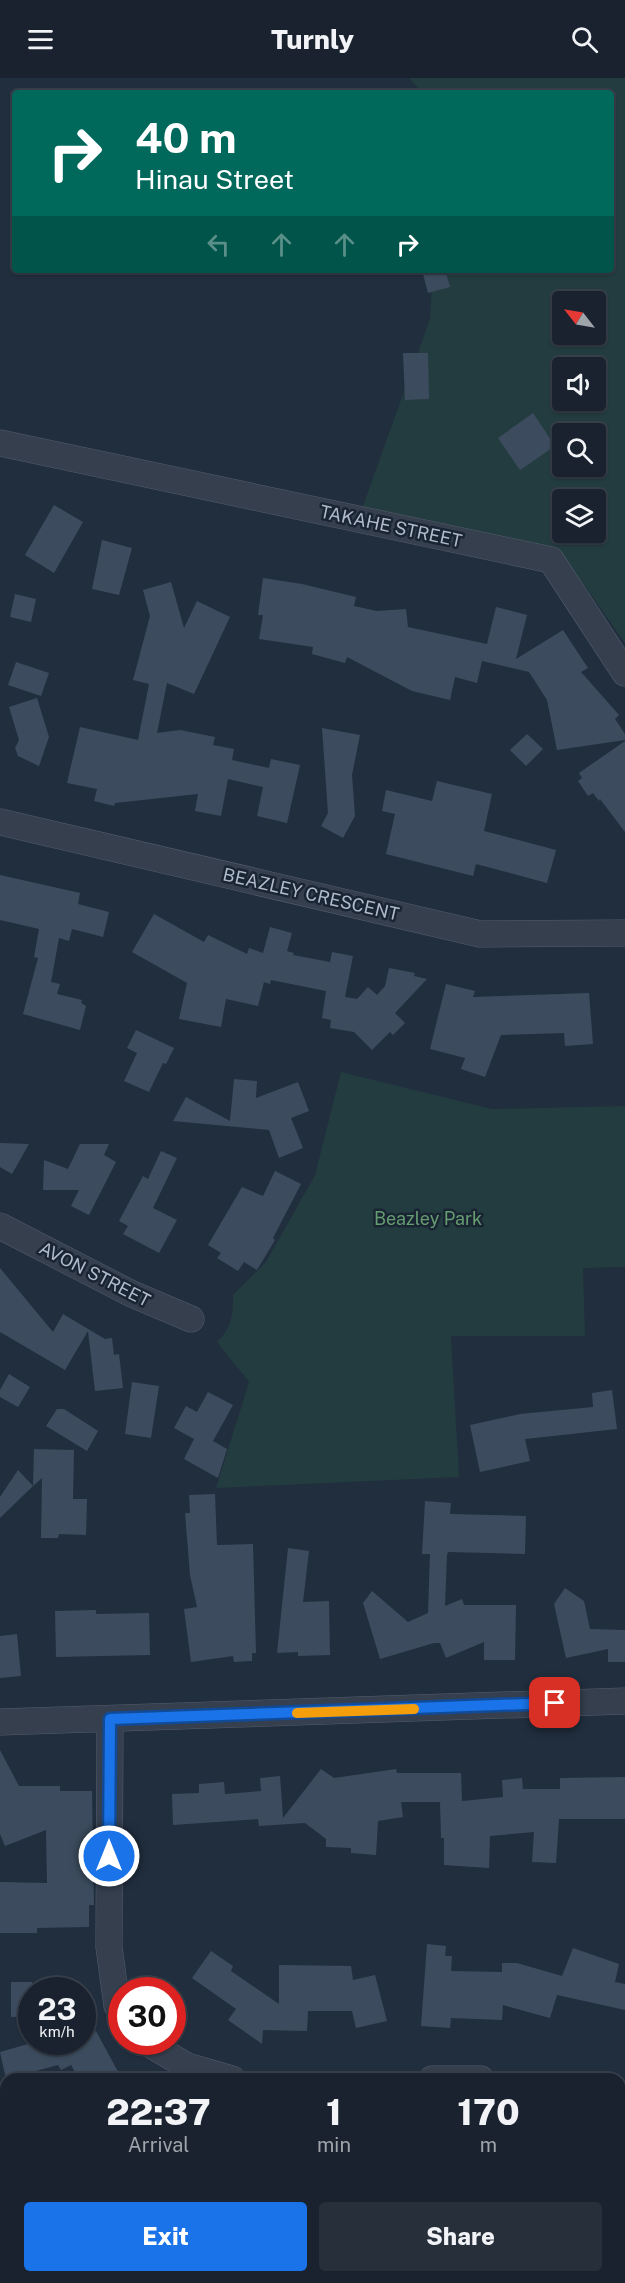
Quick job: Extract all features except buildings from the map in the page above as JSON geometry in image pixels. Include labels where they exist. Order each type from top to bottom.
[{"type":"street","name":"TAKAHE STREET","points":[[0,443],[551,560],[625,673]]},
{"type":"street","name":"BEAZLEY CRESCENT","points":[[0,822],[480,934],[625,933]]},
{"type":"street","name":"AVON STREET","points":[[0,1226],[132,1294],[191,1319]]},
{"type":"street","points":[[0,1722],[625,1701]]},
{"type":"street","points":[[110,1719],[108,1947],[113,1977]]},
{"type":"street","points":[[162,2055],[183,2073]]},
{"type":"green space","points":[[409,78],[625,78],[625,643],[570,565],[359,517],[430,319],[433,273],[614,273],[614,90],[419,90]]},
{"type":"green space","name":"Beazley Park","points":[[341,1072],[492,1109],[625,1106],[625,1267],[583,1268],[585,1336],[451,1336],[459,1477],[216,1488],[249,1382],[217,1342],[231,1320],[233,1295],[266,1262],[315,1175]]},
{"type":"slow traffic","points":[[297,1713],[414,1709]]},
{"type":"route","points":[[109,1856],[110,1719],[555,1703]]}]
